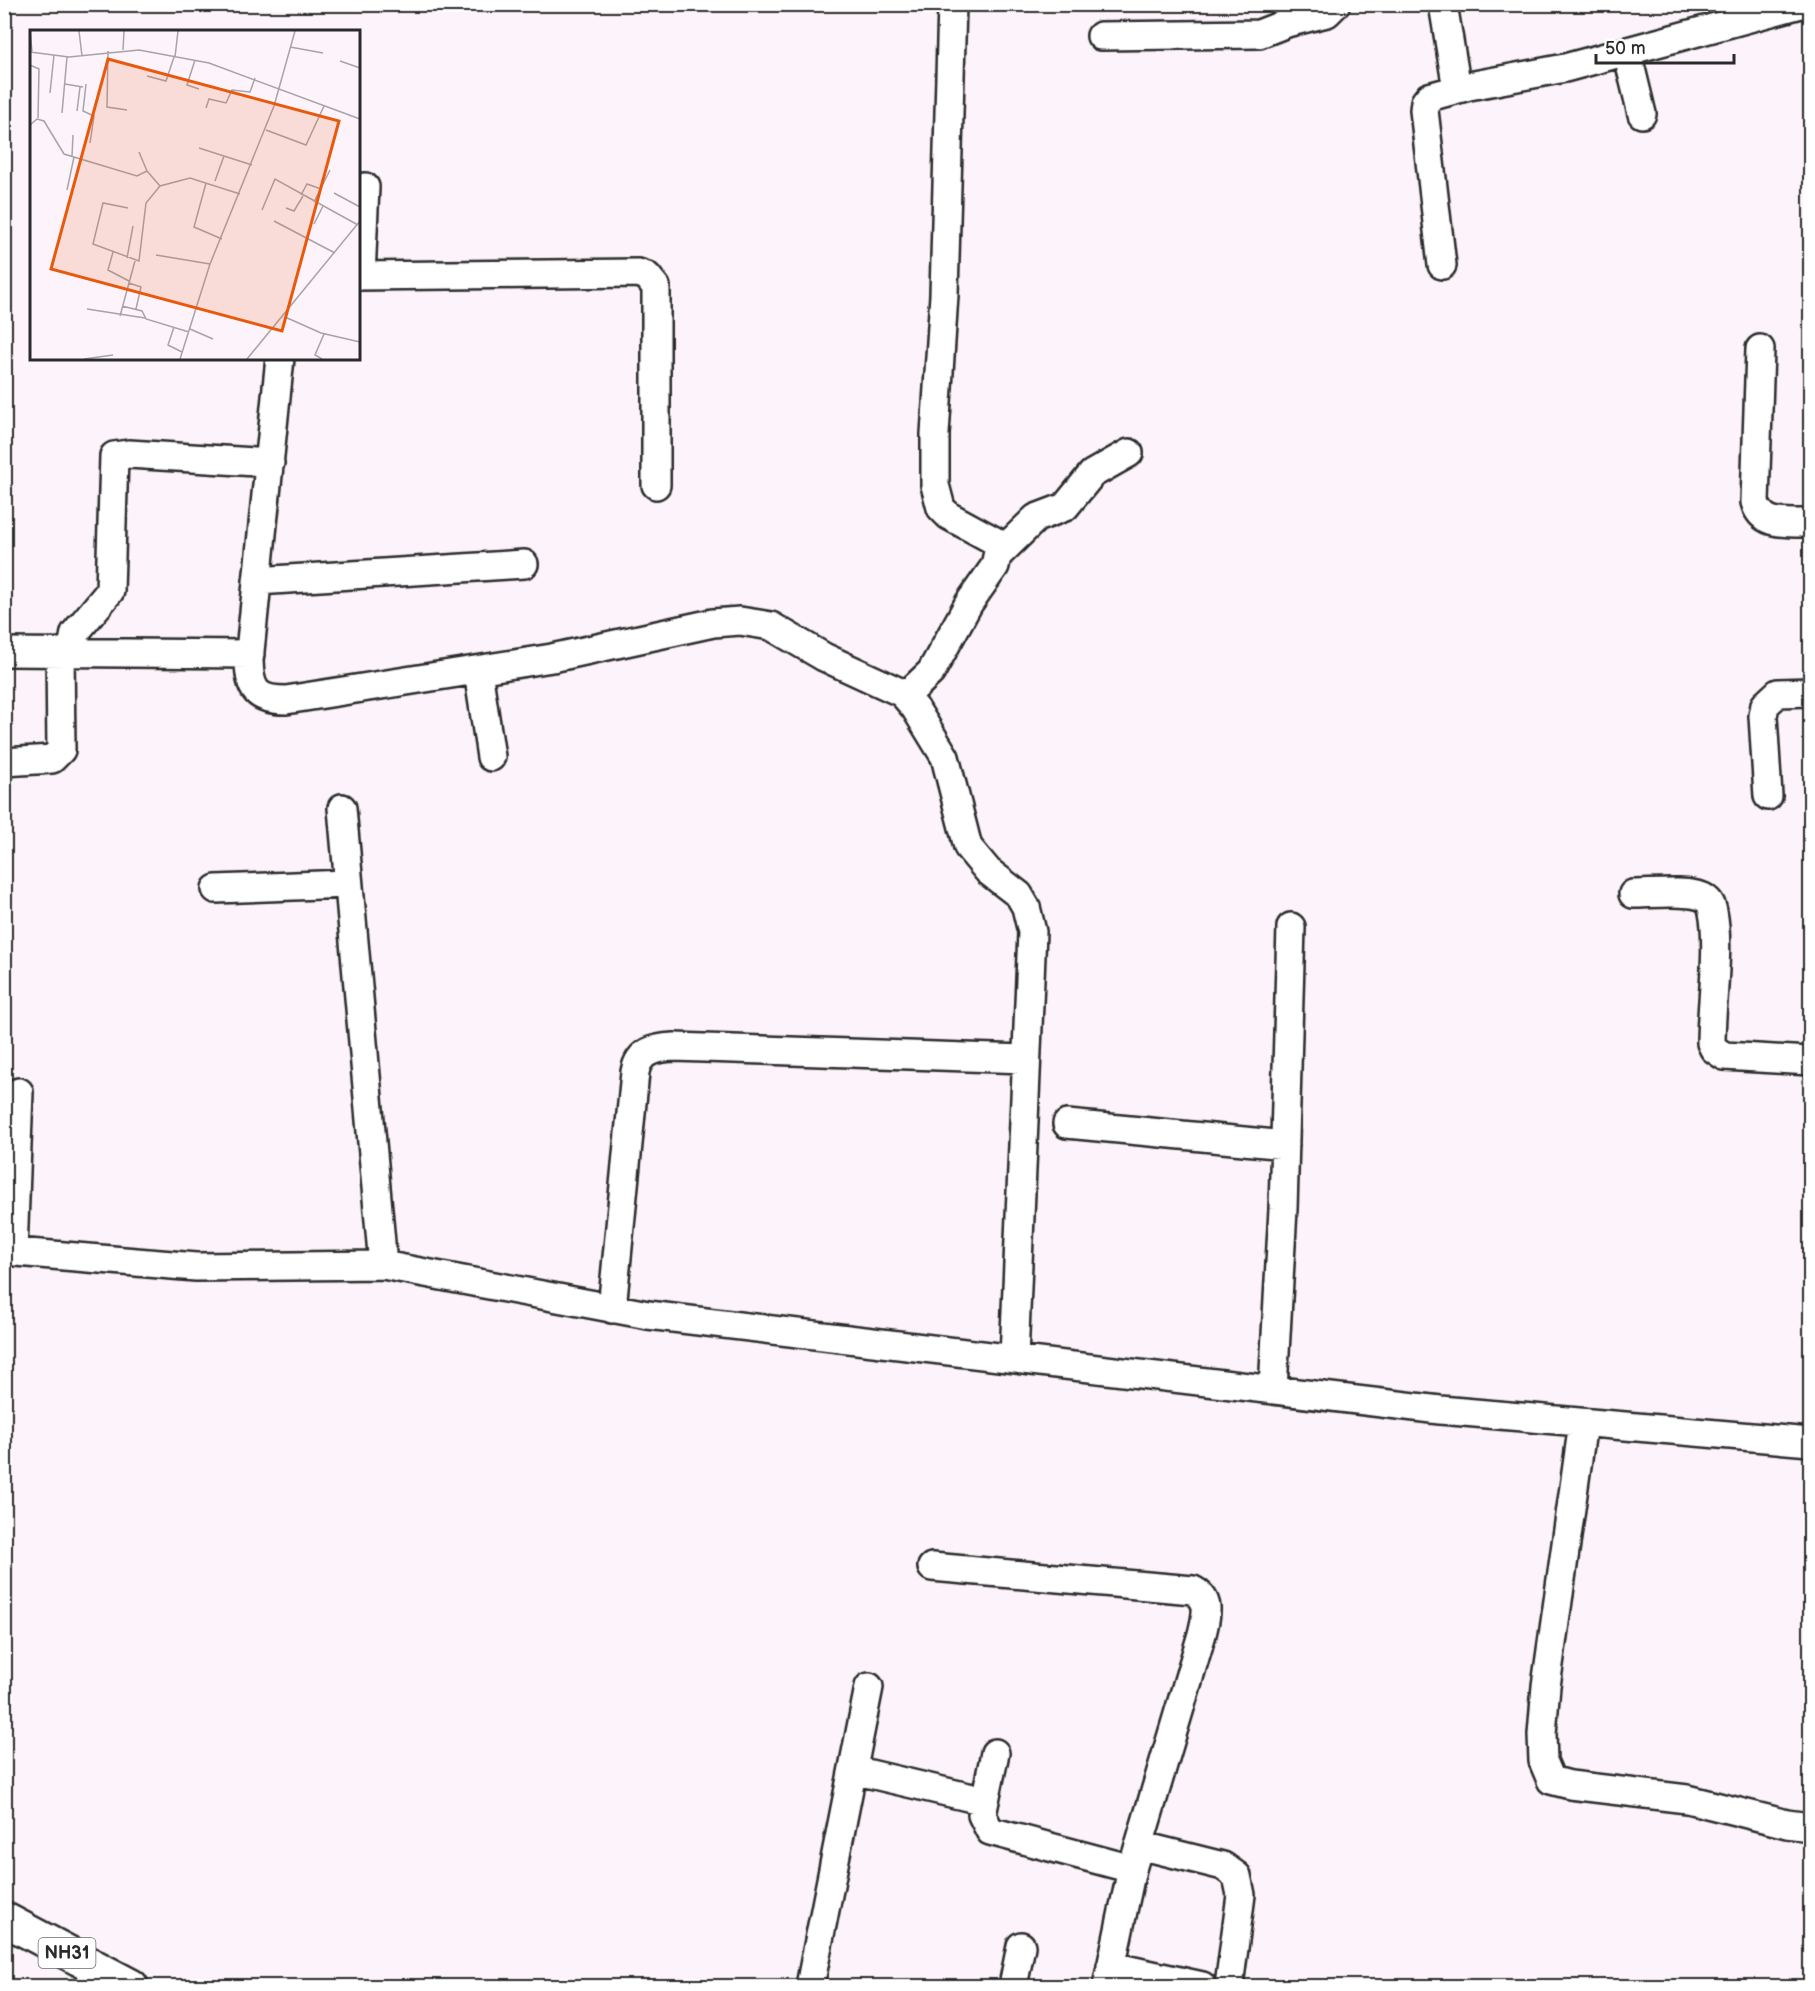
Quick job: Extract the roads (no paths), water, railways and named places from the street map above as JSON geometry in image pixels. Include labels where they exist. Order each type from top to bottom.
[{"type":"highway","name":"NH31","points":[[4,1919],[121,1984]]},
{"type":"street","points":[[902,693],[913,689],[931,672],[964,612],[995,566],[999,554],[999,547],[995,541],[949,516],[941,507],[935,485],[935,434],[944,295],[952,4]]},
{"type":"street","points":[[1101,36],[1259,34],[1287,23],[1327,13],[1336,4]]},
{"type":"street","points":[[1443,4],[1457,89]]},
{"type":"street","points":[[1442,265],[1424,110],[1425,102],[1429,97],[1457,89],[1565,68],[1801,4]]},
{"type":"street","points":[[1627,52],[1642,114]]},
{"type":"street","points":[[365,187],[360,276],[638,273],[647,276],[656,287],[656,485]]},
{"type":"street","points":[[1760,350],[1755,502],[1758,511],[1765,519],[1777,522],[1810,523]]},
{"type":"street","points":[[280,360],[250,654],[253,687],[260,696],[270,700],[478,671],[552,658],[713,623],[758,622],[778,630],[850,670],[902,693],[915,708],[945,757],[968,848],[988,871],[1011,886],[1026,907],[1032,932],[1014,1358]]},
{"type":"street","points":[[999,554],[1036,518],[1065,507],[1092,474],[1129,453]]},
{"type":"street","points":[[4,762],[52,759],[61,750],[66,652],[75,633],[110,591],[114,456],[129,454],[270,464]]},
{"type":"street","points":[[257,581],[524,564]]},
{"type":"street","points":[[4,652],[250,654]]},
{"type":"street","points":[[478,671],[491,757]]},
{"type":"street","points":[[1768,796],[1763,716],[1765,705],[1778,693],[1810,692]]},
{"type":"street","points":[[342,808],[383,1265]]},
{"type":"street","points":[[216,889],[348,884]]},
{"type":"street","points":[[1633,894],[1692,895],[1703,897],[1710,903],[1713,912],[1714,942],[1711,1043],[1714,1049],[1724,1056],[1810,1061]]},
{"type":"street","points":[[1273,1389],[1285,1145],[1291,927]]},
{"type":"street","points":[[612,1309],[635,1072],[637,1061],[644,1054],[661,1048],[674,1047],[1026,1059]]},
{"type":"street","points":[[19,1092],[9,1251],[196,1267],[383,1265],[648,1315],[1440,1410],[1810,1442]]},
{"type":"street","points":[[1067,1124],[1285,1145]]},
{"type":"street","points":[[1583,1423],[1546,1686],[1542,1734],[1546,1771],[1551,1780],[1570,1785],[1687,1799],[1788,1824],[1810,1827]]},
{"type":"street","points":[[932,1567],[1193,1590],[1200,1594],[1206,1602],[1207,1615],[1136,1857],[1109,1976],[1202,1986]]},
{"type":"street","points":[[810,1986],[869,1687]]},
{"type":"street","points":[[995,1754],[982,1815],[990,1831],[1136,1857],[1223,1866],[1237,1876],[1241,1896],[1229,1986]]},
{"type":"street","points":[[853,1770],[985,1801]]},
{"type":"street","points":[[1013,1986],[1021,1946]]}]
